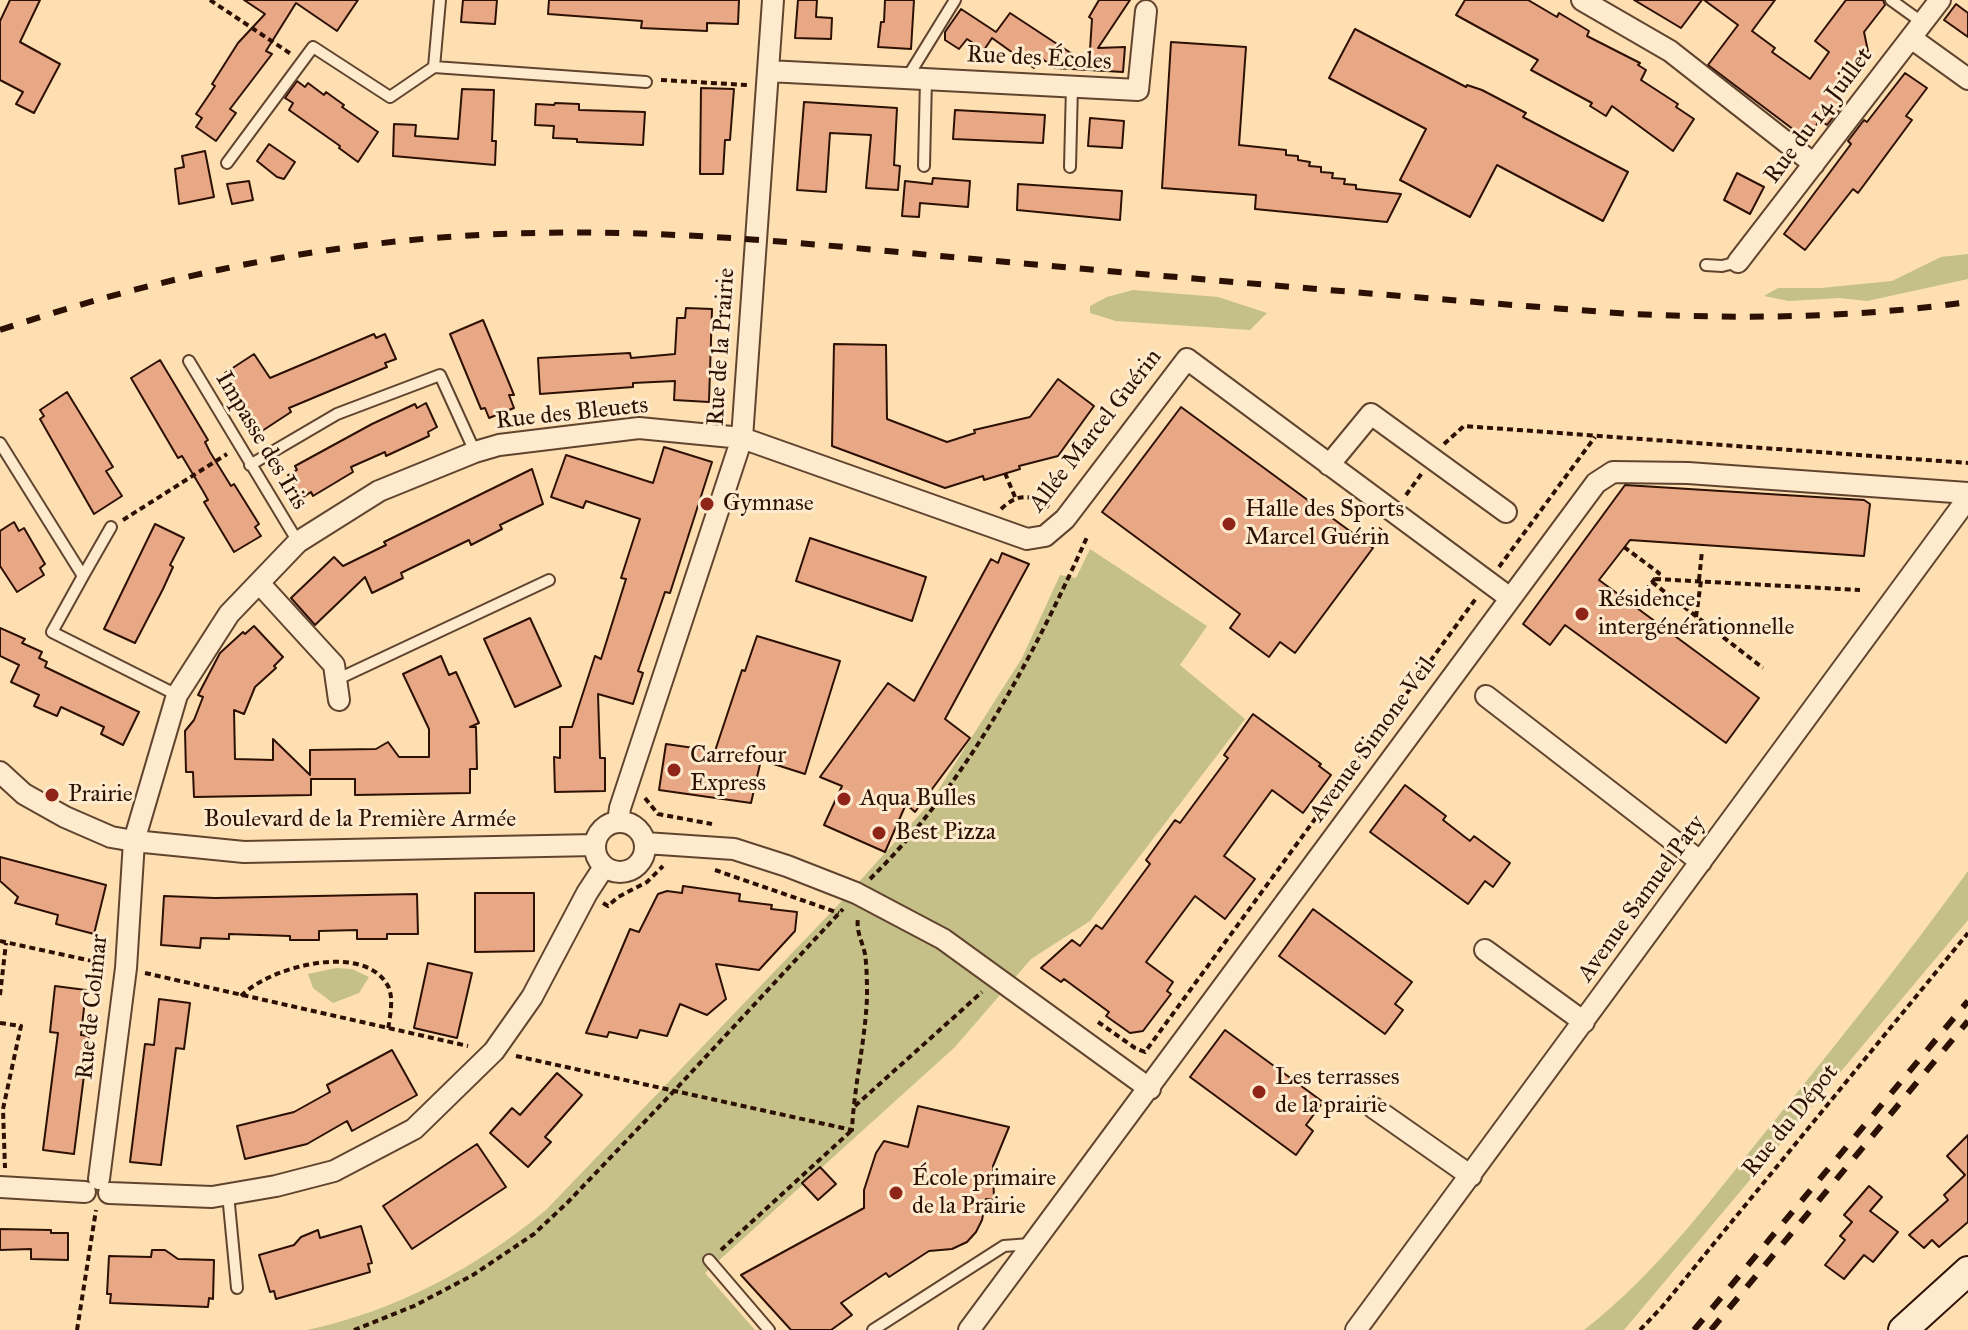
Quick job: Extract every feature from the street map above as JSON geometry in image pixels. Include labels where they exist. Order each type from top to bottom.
[{"type":"main road","points":[[1903,1330],[1968,1271]]},
{"type":"street","name":"Rue de la Prairie","points":[[618,822],[627,785],[742,438],[773,0]]},
{"type":"street","points":[[1582,0],[1670,51],[1814,164]]},
{"type":"street","name":"Rue du 14 Juillet","points":[[1738,262],[1940,0]]},
{"type":"street","name":"Rue des Écoles","points":[[768,79],[916,79],[1138,90],[1146,11]]},
{"type":"street","points":[[1917,30],[1968,79]]},
{"type":"street","name":"Allée Marcel Guérin","points":[[742,438],[1027,539],[1045,536],[1065,519],[1187,359],[1510,598]]},
{"type":"street","points":[[1329,465],[1371,414],[1506,512]]},
{"type":"street","name":"Rue des Bleuets","points":[[134,841],[177,695],[229,614],[298,542],[379,491],[499,445],[639,428],[742,438]]},
{"type":"street","name":"Avenue Simone Veil","points":[[969,1330],[1596,483],[1613,472],[1688,473],[1968,495]]},
{"type":"street","name":"Avenue Samuel Paty","points":[[1356,1330],[1968,495]]},
{"type":"street","points":[[259,583],[334,665],[339,700]]},
{"type":"street","points":[[1486,696],[1701,862]]},
{"type":"street","name":"Boulevard de la Première Armée","points":[[0,772],[24,794],[65,817],[111,837],[134,841],[244,852],[595,845]]},
{"type":"street","points":[[618,822],[630,824],[640,832],[645,843],[643,858],[633,869],[618,873],[604,867],[596,857],[595,845],[599,834],[607,826],[618,822]]},
{"type":"street","name":"Rue de Colmar","points":[[97,1192],[126,968],[134,841]]},
{"type":"street","points":[[645,843],[734,849],[856,893],[943,939],[1150,1089]]},
{"type":"street","points":[[3,1187],[212,1197],[276,1186],[334,1171],[414,1129],[494,1051],[532,997],[604,867]]},
{"type":"street","points":[[1485,950],[1584,1022]]},
{"type":"street","points":[[1374,1108],[1471,1176]]},
{"type":"lane","points":[[434,67],[440,0]]},
{"type":"lane","name":"Rue des Écoles","points":[[916,79],[955,0]]},
{"type":"lane","points":[[1891,0],[1917,30]]},
{"type":"lane","points":[[227,163],[313,47],[390,97],[434,67],[646,82]]},
{"type":"lane","points":[[916,79],[924,166]]},
{"type":"lane","points":[[1070,167],[1072,86]]},
{"type":"lane","points":[[1706,265],[1722,266],[1738,262]]},
{"type":"lane","name":"Impasse des Iris","points":[[189,361],[298,542]]},
{"type":"lane","points":[[250,465],[337,414],[440,375],[475,452]]},
{"type":"lane","points":[[0,443],[83,576]]},
{"type":"lane","points":[[111,527],[52,632],[177,695]]},
{"type":"lane","points":[[338,679],[549,580]]},
{"type":"lane","points":[[228,1194],[237,1288]]},
{"type":"lane","points":[[873,1330],[1004,1246],[1032,1244]]},
{"type":"lane","points":[[709,1260],[769,1330]]},
{"type":"path","points":[[210,0],[301,61]]},
{"type":"path","points":[[646,82],[666,78],[768,79]]},
{"type":"path","points":[[1433,458],[1448,438],[1464,426],[1968,463]]},
{"type":"path","points":[[1145,1052],[1595,437]]},
{"type":"path","points":[[111,527],[239,446]]},
{"type":"path","points":[[1005,473],[1015,497]]},
{"type":"path","points":[[987,526],[1015,497],[1028,495],[1065,519]]},
{"type":"path","points":[[354,1330],[414,1306],[473,1275],[534,1234],[674,1091],[841,911],[911,833],[986,733],[1024,668],[1088,535]]},
{"type":"path","points":[[1624,547],[1659,573],[1638,601]]},
{"type":"path","points":[[1696,617],[1702,551]]},
{"type":"path","points":[[1653,581],[1860,590]]},
{"type":"path","points":[[1653,581],[1763,668]]},
{"type":"path","points":[[587,893],[608,906],[618,897],[647,882],[665,864]]},
{"type":"path","points":[[706,867],[858,917],[856,930],[865,954],[867,996],[852,1130],[709,1260]]},
{"type":"path","name":"Rue du Dépot","points":[[1640,1330],[1968,933]]},
{"type":"path","points":[[0,995],[3,942],[388,1030],[852,1130]]},
{"type":"path","points":[[241,996],[253,984],[302,966],[362,963],[377,972],[390,989],[388,1030]]},
{"type":"path","points":[[853,1108],[984,990]]},
{"type":"path","points":[[0,1023],[21,1026],[3,1109],[3,1187]]},
{"type":"path","points":[[77,1330],[97,1192]]},
{"type":"shaded area","points":[[1968,254],[1968,279],[1867,301],[1839,298],[1789,301],[1764,296],[1778,288],[1821,288],[1892,281],[1941,257]]},
{"type":"shaded area","points":[[1133,290],[1218,297],[1267,313],[1250,330],[1116,321],[1090,313],[1090,306],[1107,297]]},
{"type":"shaded area","points":[[1090,549],[1207,626],[1180,665],[1245,719],[1090,921],[1031,959],[955,1047],[705,1273],[755,1330],[307,1330],[372,1311],[434,1285],[492,1251],[546,1210],[839,904],[930,803],[1022,658],[1060,575],[1076,578]]},
{"type":"shaded area","points":[[1968,871],[1968,920],[1624,1330],[1584,1330],[1637,1283],[1686,1231],[1873,997]]},
{"type":"shaded area","points":[[336,968],[352,969],[369,977],[359,993],[333,1003],[313,988],[308,974]]},
{"type":"building","points":[[10,0],[40,0],[20,42],[60,64],[34,113],[16,104],[23,92],[0,80],[0,21]]},
{"type":"building","points":[[244,0],[358,0],[337,31],[296,3],[266,51],[272,54],[230,109],[236,113],[216,141],[196,127],[202,118],[196,114],[238,43],[265,14]]},
{"type":"building","points":[[463,0],[497,0],[495,24],[461,22]]},
{"type":"building","points":[[549,0],[739,0],[738,24],[707,23],[707,31],[641,28],[642,21],[548,14]]},
{"type":"building","points":[[798,0],[817,0],[816,17],[832,18],[831,39],[795,38]]},
{"type":"building","points":[[885,0],[914,0],[911,49],[878,47]]},
{"type":"building","points":[[1099,0],[1130,0],[1098,48],[1125,47],[1123,72],[1055,68],[1041,58],[1034,68],[992,38],[984,50],[967,39],[959,49],[945,40],[945,32],[961,9],[996,32],[1010,13],[1089,65],[1092,19],[1089,17]]},
{"type":"building","points":[[1465,0],[1528,0],[1557,17],[1559,13],[1589,31],[1587,36],[1640,63],[1638,65],[1646,70],[1641,80],[1678,104],[1676,107],[1694,119],[1673,151],[1612,106],[1606,116],[1590,106],[1592,103],[1531,70],[1538,60],[1456,15]]},
{"type":"building","points":[[1634,0],[1702,0],[1681,28]]},
{"type":"building","points":[[1704,0],[1775,0],[1752,31],[1775,48],[1772,52],[1810,79],[1829,52],[1815,41],[1846,0],[1883,0],[1885,5],[1864,32],[1869,56],[1836,100],[1843,105],[1827,125],[1820,120],[1806,139],[1708,65],[1738,25]]},
{"type":"building","points":[[1956,4],[1968,13],[1968,37],[1944,20]]},
{"type":"building","points":[[1355,29],[1466,87],[1482,90],[1526,113],[1523,117],[1628,172],[1603,221],[1497,165],[1470,217],[1400,180],[1426,129],[1329,78]]},
{"type":"building","points":[[1171,42],[1246,47],[1239,145],[1286,150],[1286,155],[1298,156],[1298,160],[1310,162],[1309,166],[1321,167],[1321,172],[1333,173],[1332,178],[1345,179],[1344,184],[1356,185],[1356,189],[1401,194],[1387,222],[1255,209],[1256,195],[1162,188]]},
{"type":"building","points":[[1905,73],[1927,88],[1906,116],[1912,120],[1858,193],[1853,189],[1805,250],[1784,234],[1851,144],[1848,141]]},
{"type":"building","points":[[297,81],[305,87],[308,83],[324,95],[326,92],[378,132],[358,162],[289,110],[293,103],[285,98]]},
{"type":"building","points":[[701,88],[734,89],[730,140],[725,140],[723,174],[700,174]]},
{"type":"building","points":[[462,89],[494,90],[492,141],[496,141],[495,165],[393,156],[394,124],[416,125],[415,136],[458,139]]},
{"type":"building","points":[[804,102],[897,108],[894,165],[900,166],[898,190],[866,188],[871,135],[830,133],[826,192],[797,190]]},
{"type":"building","points":[[536,104],[579,104],[579,110],[645,112],[643,145],[553,138],[554,126],[535,125]]},
{"type":"building","points":[[955,110],[1045,115],[1043,143],[953,139]]},
{"type":"building","points":[[1090,118],[1124,121],[1122,148],[1088,146]]},
{"type":"building","points":[[269,144],[295,162],[284,179],[257,161]]},
{"type":"building","points":[[205,151],[214,197],[179,204],[175,169],[184,167],[182,156]]},
{"type":"building","points":[[1737,173],[1764,187],[1750,214],[1724,200]]},
{"type":"building","points":[[933,178],[970,181],[968,207],[920,203],[919,217],[902,216],[905,181],[932,184]]},
{"type":"building","points":[[249,181],[253,200],[232,204],[227,184]]},
{"type":"building","points":[[1018,184],[1122,191],[1120,220],[1017,210]]},
{"type":"building","points":[[686,308],[712,309],[709,402],[674,400],[675,381],[540,394],[538,358],[630,353],[631,358],[675,354],[677,318],[685,318]]},
{"type":"building","points":[[483,320],[514,395],[509,395],[514,408],[489,418],[485,408],[481,409],[450,334]]},
{"type":"building","points":[[374,334],[376,338],[385,334],[396,359],[385,363],[387,367],[289,408],[291,412],[262,431],[225,373],[254,354],[270,378]]},
{"type":"building","points":[[834,344],[886,345],[887,419],[947,442],[975,433],[974,430],[1030,417],[1058,379],[1094,406],[1058,456],[1019,466],[1020,469],[984,480],[983,476],[945,488],[832,446]]},
{"type":"building","points":[[160,360],[208,440],[205,442],[210,452],[259,524],[255,527],[261,536],[234,552],[204,502],[208,500],[203,491],[182,456],[178,458],[131,378]]},
{"type":"building","points":[[67,392],[113,467],[106,471],[122,496],[94,514],[40,419],[44,416],[40,410]]},
{"type":"building","points":[[426,403],[437,427],[428,432],[429,436],[386,456],[385,452],[351,467],[353,472],[313,496],[311,492],[302,498],[288,475],[297,470],[295,466],[372,424],[415,404],[417,408]]},
{"type":"building","name":"Halle des Sports Marcel Guérin","points":[[1181,407],[1373,548],[1295,653],[1280,642],[1269,657],[1230,628],[1240,614],[1102,512]]},
{"type":"building","points":[[664,447],[712,462],[670,593],[665,592],[638,671],[643,673],[633,704],[598,694],[600,758],[605,758],[605,791],[555,792],[554,757],[560,758],[560,727],[572,727],[595,656],[601,659],[626,579],[621,578],[640,519],[586,501],[583,508],[551,497],[566,455],[653,483]]},
{"type":"building","points":[[532,469],[543,504],[500,525],[502,529],[471,545],[469,540],[401,573],[403,578],[372,593],[365,577],[315,625],[291,598],[334,557],[343,566],[386,545],[384,542]]},
{"type":"building","name":"Résidence intergénérationnelle","points":[[1625,485],[1864,500],[1870,504],[1864,556],[1630,540],[1599,580],[1759,698],[1726,743],[1565,625],[1550,645],[1523,624]]},
{"type":"building","points":[[14,522],[19,531],[24,528],[45,564],[40,568],[44,575],[17,592],[0,566],[0,531]]},
{"type":"building","points":[[155,524],[184,538],[170,565],[173,567],[163,589],[135,643],[104,629]]},
{"type":"building","points":[[810,538],[926,577],[912,621],[796,581]]},
{"type":"building","points":[[1002,553],[1029,564],[945,719],[970,738],[915,812],[906,804],[885,852],[824,825],[842,786],[820,777],[888,683],[914,701],[991,559],[998,563]]},
{"type":"building","points":[[530,618],[561,686],[515,707],[484,639]]},
{"type":"building","points":[[254,626],[283,657],[255,687],[244,714],[234,710],[235,759],[273,760],[273,739],[310,775],[310,750],[376,749],[388,742],[399,757],[429,757],[429,729],[403,674],[441,656],[449,675],[456,672],[479,723],[470,727],[476,727],[477,769],[470,769],[470,793],[355,795],[355,779],[311,779],[311,795],[194,797],[193,772],[186,772],[185,731],[194,720],[203,697],[198,695],[220,653]]},
{"type":"building","points":[[0,628],[25,639],[22,643],[42,652],[39,658],[47,662],[45,667],[139,712],[123,745],[101,734],[104,727],[61,707],[57,716],[34,706],[39,695],[11,682],[19,665],[0,656]]},
{"type":"building","points":[[757,636],[840,661],[805,774],[761,760],[751,803],[659,790],[666,744],[715,751],[742,670],[745,671]]},
{"type":"building","points":[[1253,714],[1321,764],[1319,766],[1331,775],[1303,813],[1272,790],[1224,856],[1255,879],[1225,919],[1195,896],[1146,962],[1173,982],[1167,991],[1171,994],[1143,1031],[1130,1033],[1106,1016],[1109,1012],[1064,979],[1061,982],[1041,968],[1072,940],[1080,946],[1096,925],[1102,929],[1150,864],[1146,860],[1175,820],[1180,823],[1228,758],[1224,755]]},
{"type":"building","points":[[1405,785],[1446,816],[1443,820],[1470,841],[1474,836],[1510,863],[1493,887],[1485,881],[1468,904],[1370,832]]},
{"type":"building","points":[[0,857],[106,885],[94,934],[56,924],[58,915],[15,903],[18,897],[0,881]]},
{"type":"building","points":[[683,886],[740,894],[739,901],[797,912],[795,931],[759,970],[716,964],[726,999],[707,1015],[680,1004],[667,1036],[640,1030],[637,1038],[609,1032],[607,1037],[586,1033],[630,929],[639,932],[658,894],[667,891],[682,893]]},
{"type":"building","points":[[475,893],[534,893],[534,951],[475,952]]},
{"type":"building","points":[[417,894],[418,934],[387,934],[387,939],[357,939],[357,930],[319,931],[319,940],[290,940],[290,936],[229,934],[229,939],[201,938],[200,948],[161,945],[164,896],[215,898]]},
{"type":"building","name":"Les terrasses de la prairie","points":[[1313,909],[1412,982],[1395,1004],[1403,1010],[1385,1034],[1279,956]]},
{"type":"building","points":[[428,963],[472,973],[457,1038],[414,1028]]},
{"type":"building","points":[[55,986],[86,990],[81,1035],[89,1036],[74,1154],[43,1150],[58,1033],[50,1032]]},
{"type":"building","points":[[159,999],[190,1003],[184,1049],[176,1048],[161,1165],[130,1162],[145,1044],[154,1045]]},
{"type":"building","name":"Les terrasses de la prairie","points":[[1225,1030],[1323,1102],[1306,1125],[1313,1131],[1296,1155],[1190,1077]]},
{"type":"building","points":[[392,1050],[417,1095],[352,1131],[347,1121],[307,1144],[245,1159],[237,1126],[294,1112],[330,1092],[327,1085]]},
{"type":"building","points":[[557,1073],[582,1095],[545,1137],[551,1142],[528,1167],[490,1133],[512,1108],[520,1115]]},
{"type":"building","points":[[918,1106],[1009,1127],[993,1166],[994,1200],[986,1199],[976,1232],[967,1242],[952,1249],[929,1251],[889,1277],[886,1273],[841,1303],[852,1315],[831,1330],[791,1330],[741,1275],[864,1208],[864,1190],[876,1153],[884,1141],[908,1147]]},
{"type":"building","points":[[1968,1135],[1968,1222],[1939,1247],[1932,1240],[1924,1248],[1909,1235],[1948,1200],[1944,1195],[1965,1175],[1947,1156]]},
{"type":"building","points":[[477,1144],[506,1187],[412,1249],[383,1206]]},
{"type":"building","points":[[820,1167],[836,1184],[818,1200],[802,1183]]},
{"type":"building","points":[[1869,1186],[1882,1197],[1870,1211],[1898,1232],[1873,1262],[1864,1255],[1844,1279],[1825,1265],[1845,1240],[1840,1236],[1852,1222],[1844,1215]]},
{"type":"building","points":[[361,1226],[372,1263],[368,1264],[370,1272],[276,1299],[274,1291],[270,1292],[259,1255],[294,1245],[301,1237],[318,1230],[320,1238]]},
{"type":"building","points":[[0,1229],[68,1233],[68,1260],[31,1259],[31,1249],[0,1250]]},
{"type":"building","points":[[152,1250],[165,1250],[178,1259],[214,1260],[213,1299],[209,1298],[208,1307],[110,1303],[111,1294],[107,1294],[109,1256],[151,1257]]},
{"type":"railway","points":[[0,330],[131,291],[264,261],[399,241],[535,233],[721,237],[1631,314],[1800,316],[1968,302]]},
{"type":"railway","points":[[1694,1330],[1968,1001]]},
{"type":"railway","points":[[1711,1330],[1968,1021]]},
{"type":"place","name":"Gymnase","points":[[707,504]]},
{"type":"place","name":"Halle des Sports Marcel Guérin","points":[[1229,524]]},
{"type":"place","name":"Résidence intergénérationnelle","points":[[1582,614]]},
{"type":"place","name":"Carrefour Express","points":[[674,770]]},
{"type":"place","name":"Prairie","points":[[52,795]]},
{"type":"place","name":"Aqua Bulles","points":[[844,799]]},
{"type":"place","name":"Best Pizza","points":[[879,833]]},
{"type":"place","name":"Les terrasses de la prairie","points":[[1259,1092]]},
{"type":"place","name":"École primaire de la Prairie","points":[[896,1193]]}]
